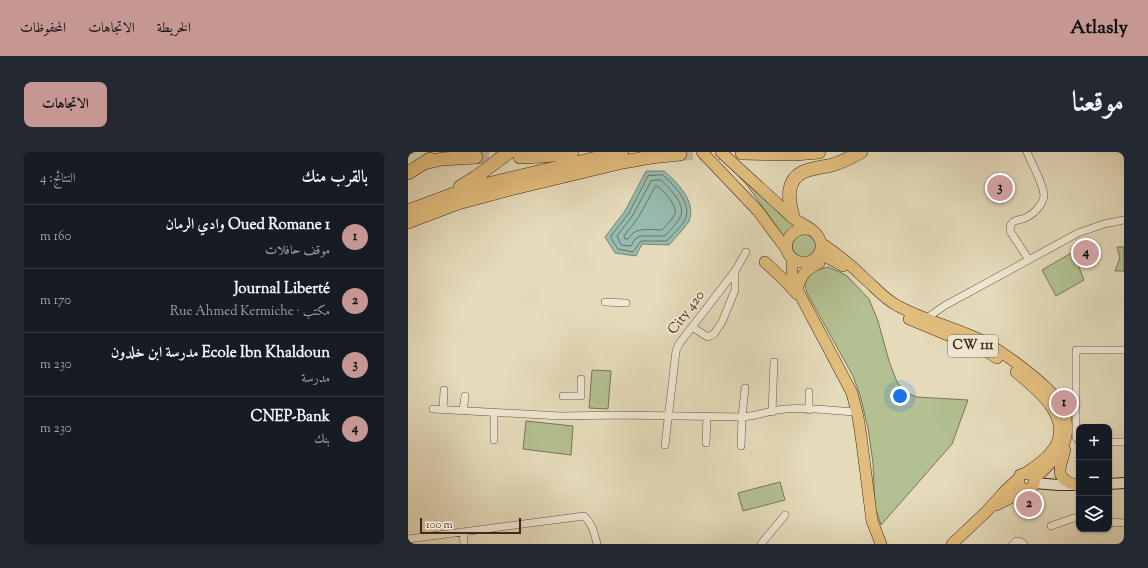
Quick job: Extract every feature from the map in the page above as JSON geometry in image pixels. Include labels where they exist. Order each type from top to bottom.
[{"type":"highway","points":[[408,173],[444,152]]},
{"type":"highway","points":[[437,200],[514,155],[544,156],[572,152]]},
{"type":"highway","points":[[408,211],[467,189],[622,152]]},
{"type":"highway","points":[[742,153],[795,154],[819,152]]},
{"type":"highway","points":[[792,217],[789,198],[790,189],[794,179],[798,175],[807,170],[839,163],[861,152]]},
{"type":"highway","points":[[408,222],[458,203],[510,189],[623,162],[680,154]]},
{"type":"highway","points":[[424,163],[442,159],[476,157]]},
{"type":"main road","points":[[702,152],[758,211],[789,254],[796,261],[807,263],[816,258],[820,248],[819,238],[812,230],[792,217],[721,152]]},
{"type":"main road","points":[[812,230],[800,229],[795,231],[788,239],[792,276],[805,305],[852,393],[857,412],[872,522],[881,544]]},
{"type":"main road","points":[[820,248],[837,254],[886,299],[898,306],[989,344],[1035,378],[1054,395],[1063,410],[1067,429],[1064,452],[1059,472],[1068,483],[1076,485]]},
{"type":"main road","name":"CW 111","points":[[820,248],[843,265],[892,310],[904,317],[986,351],[1000,359],[1047,400],[1056,415],[1059,425],[1057,442],[1028,481]]},
{"type":"main road","points":[[797,288],[801,278],[807,270],[822,262],[835,260]]},
{"type":"main road","points":[[765,262],[786,282],[805,305]]},
{"type":"main road","points":[[952,544],[987,510],[1002,501],[1028,481],[1057,455],[1064,443]]},
{"type":"main road","points":[[1028,481],[1058,485],[1076,485]]},
{"type":"main road","points":[[1112,484],[1124,483]]},
{"type":"street","points":[[1026,152],[1043,190],[1044,197],[1034,212],[1027,217],[1012,222],[1010,231],[1029,260]]},
{"type":"street","points":[[927,318],[944,306],[1090,228],[1124,220]]},
{"type":"street","name":"City 420","points":[[665,445],[676,351],[683,337],[692,328],[735,271],[746,252]]},
{"type":"street","points":[[692,328],[708,337],[714,334],[722,322],[735,290],[735,271]]},
{"type":"street","points":[[605,302],[626,303]]},
{"type":"street","points":[[1076,424],[1076,350],[1124,350]]},
{"type":"street","points":[[772,412],[774,362]]},
{"type":"street","points":[[563,396],[581,396],[582,379]]},
{"type":"street","points":[[741,446],[745,388]]},
{"type":"street","points":[[443,410],[444,390]]},
{"type":"street","points":[[809,392],[809,410]]},
{"type":"street","points":[[463,411],[465,396]]},
{"type":"street","points":[[433,410],[561,416],[619,415],[668,417],[742,417],[783,409],[857,412]]},
{"type":"street","points":[[494,413],[494,440]]},
{"type":"street","points":[[706,443],[707,417]]},
{"type":"street","points":[[1112,442],[1124,442]]},
{"type":"street","points":[[761,544],[785,515]]},
{"type":"street","points":[[408,539],[584,516],[593,528],[597,544]]},
{"type":"street","points":[[1051,526],[1076,518]]},
{"type":"street","points":[[1112,522],[1124,523]]},
{"type":"street","points":[[463,532],[464,544]]},
{"type":"street","points":[[1013,544],[1016,541],[1019,541],[1024,544]]},
{"type":"green space","points":[[716,152],[798,227],[785,238],[747,185]]},
{"type":"green space","points":[[804,234],[812,238],[816,246],[812,254],[804,258],[796,254],[792,246],[796,238]]},
{"type":"green space","points":[[1117,247],[1124,247],[1124,271],[1115,271],[1120,258]]},
{"type":"green space","points":[[1073,252],[1084,280],[1056,296],[1042,270]]},
{"type":"green space","points":[[828,267],[846,275],[869,299],[878,321],[889,361],[897,382],[906,393],[917,397],[968,400],[952,444],[881,525],[875,507],[873,463],[868,428],[860,395],[853,376],[807,293],[804,281],[811,272]]},
{"type":"green space","points":[[592,370],[611,371],[608,409],[589,408]]},
{"type":"green space","points":[[526,421],[573,426],[571,455],[523,449]]},
{"type":"green space","points":[[780,482],[785,500],[743,511],[738,493]]},
{"type":"water","points":[[646,171],[664,171],[675,181],[688,200],[691,214],[689,221],[669,245],[642,244],[636,256],[615,253],[605,237],[625,211]]},
{"type":"tunnel","points":[[680,154],[742,153]]},
{"type":"tunnel","points":[[476,157],[508,157]]},
{"type":"place","name":"Ecole Ibn Khaldoun مدرسة ابن خلدون","points":[[1000,188]]},
{"type":"place","name":"CNEP-Bank","points":[[1086,253]]},
{"type":"place","name":"Oued Romane 1 وادي الرمان","points":[[1064,403]]},
{"type":"place","name":"Journal Liberté","points":[[1029,504]]}]
